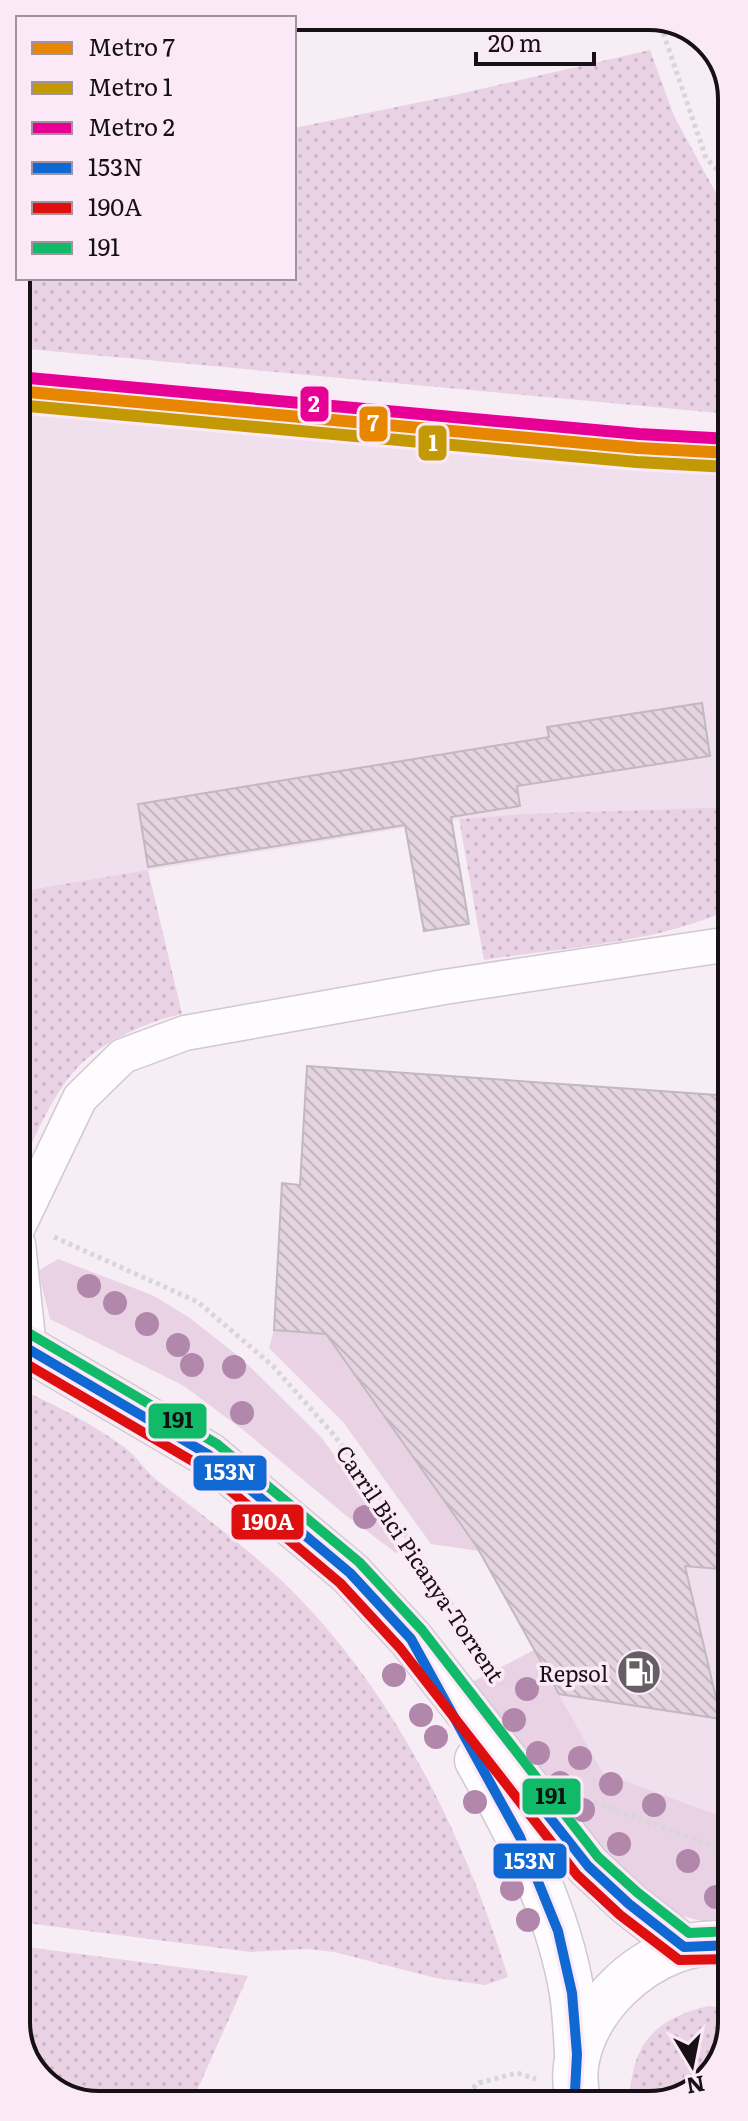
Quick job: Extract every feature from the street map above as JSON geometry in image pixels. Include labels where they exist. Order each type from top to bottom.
[{"type":"street","points":[[30,1227],[80,1098],[123,1056],[185,1033],[444,987],[718,946]]},
{"type":"street","points":[[30,1350],[209,1455],[350,1573],[411,1639],[588,1866],[629,1904],[718,1943]]},
{"type":"street","points":[[411,1639],[520,1837],[558,1931],[569,1978],[577,2082]]},
{"type":"street","points":[[577,2082],[594,2016],[617,1988],[646,1963],[718,1943]]},
{"type":"path","points":[[663,31],[706,158],[718,171]]},
{"type":"path","name":"Carril Bici Picanya-Torrent","points":[[30,1235],[57,1237],[198,1302],[273,1366],[334,1435],[389,1510],[507,1689]]},
{"type":"path","points":[[588,1800],[718,1848]]},
{"type":"path","points":[[469,2091],[479,2083],[517,2073],[577,2082]]},
{"type":"shaded area","points":[[650,50],[674,116],[718,197],[718,413],[30,349],[30,280],[296,280],[296,128]]},
{"type":"shaded area","points":[[30,409],[718,470],[718,807],[459,819],[30,890]]},
{"type":"shaded area","points":[[718,807],[718,914],[640,937],[484,960],[459,819]]},
{"type":"shaded area","points":[[148,870],[182,1014],[126,1034],[88,1058],[68,1079],[51,1104],[30,1147],[30,890]]},
{"type":"shaded area","points":[[58,1259],[152,1295],[190,1318],[242,1359],[321,1437],[403,1549],[396,1553],[184,1386],[50,1319],[38,1271]]},
{"type":"shaded area","points":[[274,1330],[326,1334],[479,1551],[431,1544],[343,1422],[269,1348]]},
{"type":"shaded area","points":[[30,1394],[99,1430],[124,1447],[158,1481],[281,1580],[321,1621],[390,1714],[419,1764],[469,1869],[508,1977],[485,1985],[436,1978],[334,1952],[307,1949],[250,1952],[30,1923]]},
{"type":"shaded area","name":"Repsol","points":[[479,1551],[718,1569],[718,1815],[603,1773]]},
{"type":"shaded area","points":[[534,1650],[603,1773],[718,1815],[718,1919],[705,1922],[683,1916],[664,1906],[573,1820],[472,1682]]},
{"type":"shaded area","points":[[30,1947],[248,1976],[197,2091],[81,2089],[53,2074],[32,2040]]},
{"type":"shaded area","points":[[718,2007],[714,2044],[704,2064],[676,2086],[630,2091],[636,2062],[649,2038],[669,2021],[694,2010]]},
{"type":"building","points":[[702,703],[710,756],[517,786],[520,806],[451,817],[469,924],[424,931],[405,825],[148,867],[138,804],[549,737],[547,727]]},
{"type":"building","points":[[307,1066],[718,1095],[718,1569],[685,1566],[718,1706],[718,1719],[559,1694],[477,1547],[326,1334],[274,1330],[282,1183],[300,1185]]},
{"type":"metro line","name":"2","points":[[30,378],[639,434],[718,438]]},
{"type":"metro line","name":"7","points":[[30,392],[638,448],[718,452]]},
{"type":"metro line","name":"1","points":[[30,406],[637,462],[718,466]]},
{"type":"transit line","name":"191","points":[[30,1334],[217,1444],[359,1562],[422,1630],[598,1857],[689,1933],[718,1932]]},
{"type":"transit line","name":"153N","points":[[30,1350],[209,1455],[350,1573],[411,1639],[520,1837],[558,1931],[572,1993],[577,2054],[575,2091]]},
{"type":"transit line","name":"190A","points":[[30,1366],[201,1466],[340,1583],[400,1648],[577,1875],[620,1915],[679,1960],[718,1959]]},
{"type":"transit line","name":"153N","points":[[529,1791],[588,1866],[629,1904],[684,1947],[718,1946]]},
{"type":"place","name":"Repsol","points":[[639,1672]]}]
